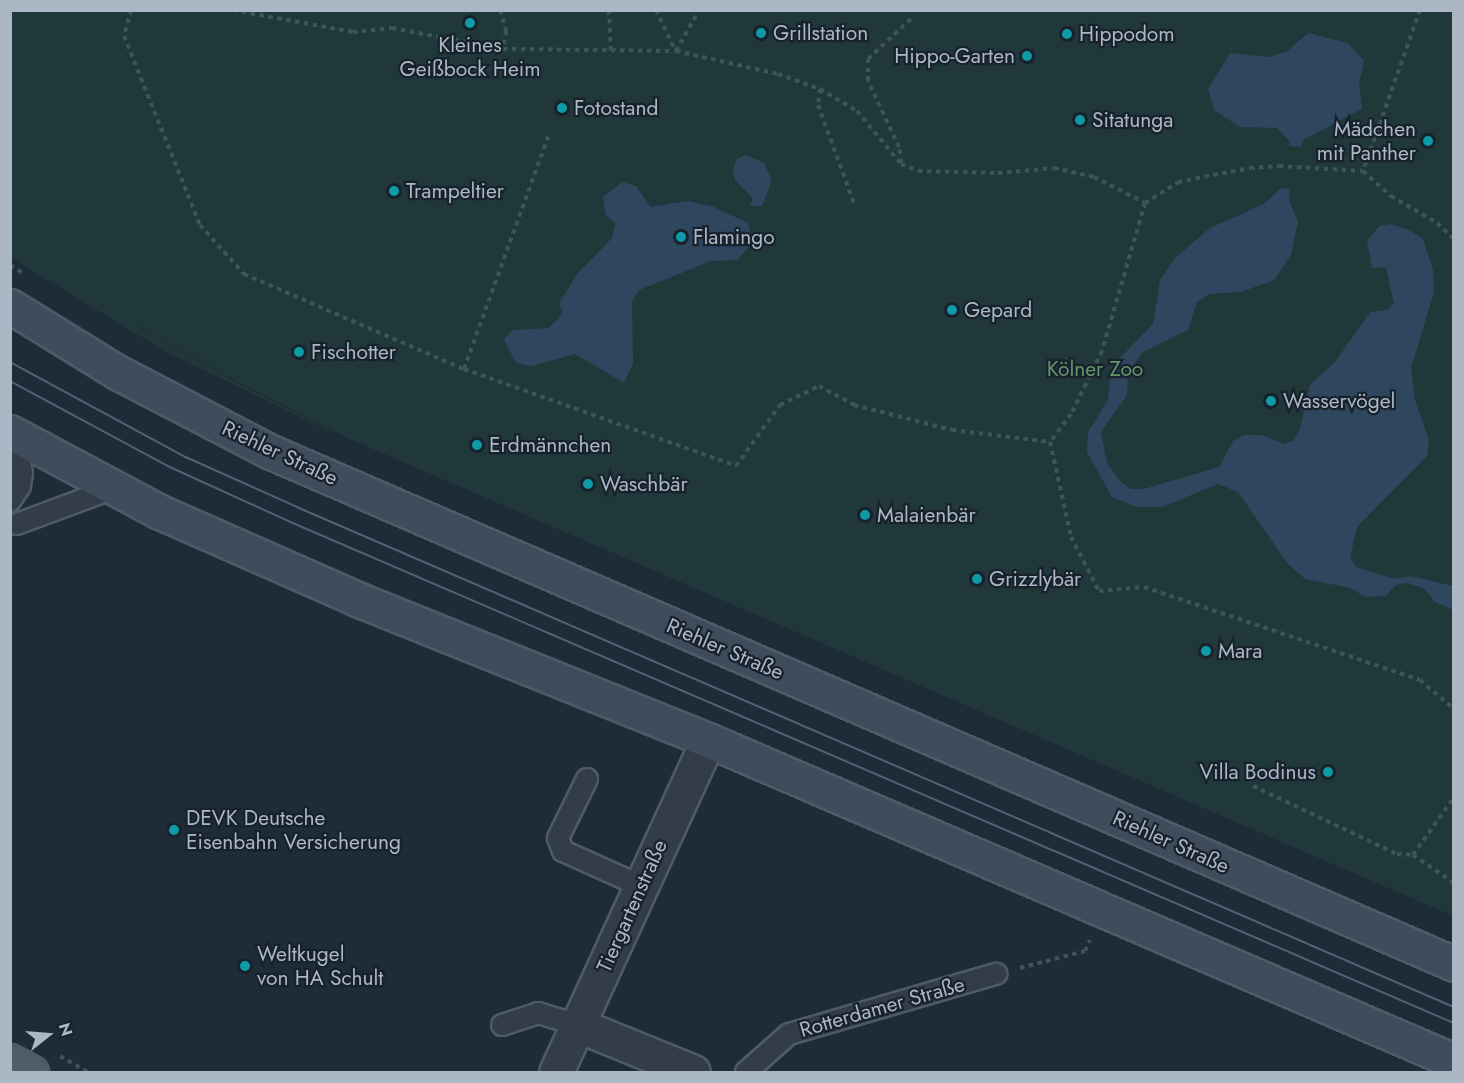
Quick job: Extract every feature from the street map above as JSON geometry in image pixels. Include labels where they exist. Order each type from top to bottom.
[{"type":"main road","name":"Riehler Straße","points":[[10,306],[117,372],[271,452],[1454,964]]},
{"type":"main road","points":[[13,434],[114,488],[357,599],[708,740],[1454,1061]]},
{"type":"main road","points":[[10,1061],[31,1072]]},
{"type":"street","name":"Tiergartenstraße","points":[[556,1072],[708,740]]},
{"type":"street","points":[[578,1025],[693,1072]]},
{"type":"lane","points":[[10,501],[20,486],[22,473],[13,434]]},
{"type":"lane","points":[[17,524],[114,488]]},
{"type":"lane","points":[[587,779],[558,838],[563,851],[641,886]]},
{"type":"lane","name":"Rotterdamer Straße","points":[[746,1072],[789,1034],[996,974]]},
{"type":"lane","points":[[502,1025],[538,1013],[578,1025]]},
{"type":"path","points":[[131,10],[124,36],[200,225],[231,264],[244,274],[464,369],[736,466],[780,405],[819,386],[854,405],[952,430],[1050,442]]},
{"type":"path","points":[[233,10],[353,32],[392,28],[503,49],[676,51],[777,74],[820,89],[857,111],[901,164],[937,173],[1054,168],[1094,177],[1145,203]]},
{"type":"path","points":[[500,10],[506,31],[503,49]]},
{"type":"path","points":[[609,10],[611,51]]},
{"type":"path","points":[[656,10],[676,51]]},
{"type":"path","points":[[676,51],[699,10]]},
{"type":"path","points":[[1363,171],[1420,10]]},
{"type":"path","points":[[901,164],[899,147],[868,81],[868,59],[912,18]]},
{"type":"path","points":[[820,89],[818,105],[855,207]]},
{"type":"path","points":[[464,369],[548,137]]},
{"type":"path","points":[[1454,239],[1437,222],[1391,196],[1363,171],[1279,166],[1250,168],[1178,182],[1145,203],[1102,351],[1071,414],[1050,442],[1071,537],[1099,591],[1144,587],[1420,680],[1454,709]]},
{"type":"path","points":[[10,265],[28,277]]},
{"type":"path","points":[[1253,786],[1397,854],[1413,855],[1454,883]]},
{"type":"path","points":[[1413,855],[1454,797]]},
{"type":"path","points":[[996,974],[1085,951],[1102,911]]},
{"type":"green space","name":"Kölner Zoo","points":[[11,11],[1453,11],[1453,916],[345,437],[219,372],[107,307],[217,372],[341,436],[314,424],[166,352],[31,270],[11,256]]},
{"type":"water","points":[[1308,33],[1348,43],[1364,61],[1359,84],[1362,109],[1303,140],[1301,147],[1289,146],[1289,141],[1277,128],[1240,127],[1214,110],[1208,89],[1230,53],[1268,57],[1286,52]]},
{"type":"water","points":[[746,155],[764,163],[772,180],[762,206],[750,206],[753,199],[735,180],[733,169],[737,159]]},
{"type":"water","points":[[622,182],[636,186],[651,207],[687,201],[714,207],[748,223],[752,243],[737,260],[711,261],[639,290],[632,301],[633,363],[624,383],[575,354],[531,366],[516,363],[504,340],[513,330],[548,328],[557,320],[563,311],[559,304],[576,275],[612,238],[615,223],[605,214],[603,197]]},
{"type":"water","points":[[1281,188],[1290,189],[1289,200],[1298,222],[1291,255],[1274,280],[1241,292],[1209,294],[1197,302],[1188,330],[1143,352],[1128,372],[1127,395],[1101,432],[1107,463],[1121,482],[1131,489],[1144,489],[1219,467],[1233,441],[1244,435],[1261,435],[1284,444],[1293,441],[1300,428],[1310,385],[1335,362],[1370,312],[1387,310],[1394,304],[1386,267],[1372,268],[1367,241],[1379,226],[1391,224],[1411,231],[1423,239],[1433,270],[1434,292],[1411,368],[1415,400],[1429,440],[1427,456],[1357,527],[1350,558],[1356,567],[1394,579],[1411,576],[1453,586],[1453,610],[1435,602],[1424,588],[1406,583],[1396,585],[1386,596],[1365,597],[1351,588],[1305,579],[1287,563],[1238,492],[1218,484],[1162,507],[1136,507],[1112,497],[1087,452],[1088,432],[1108,400],[1111,367],[1153,324],[1160,280],[1175,258],[1210,228],[1264,204]]},
{"type":"tram line","points":[[10,362],[186,457],[297,507],[1454,1007]]},
{"type":"tram line","points":[[10,381],[170,467],[293,523],[1454,1023]]},
{"type":"place","name":"Kleines Geißbock Heim","points":[[470,23]]},
{"type":"place","name":"Grillstation","points":[[761,33]]},
{"type":"place","name":"Hippodom","points":[[1067,34]]},
{"type":"place","name":"Hippo-Garten","points":[[1027,56]]},
{"type":"place","name":"Fotostand","points":[[562,108]]},
{"type":"place","name":"Sitatunga","points":[[1080,120]]},
{"type":"place","name":"Mädchen mit Panther","points":[[1428,141]]},
{"type":"place","name":"Trampeltier","points":[[394,191]]},
{"type":"place","name":"Flamingo","points":[[681,237]]},
{"type":"place","name":"Gepard","points":[[952,310]]},
{"type":"place","name":"Fischotter","points":[[299,352]]},
{"type":"place","name":"Wasservögel","points":[[1271,401]]},
{"type":"place","name":"Erdmännchen","points":[[477,445]]},
{"type":"place","name":"Waschbär","points":[[588,484]]},
{"type":"place","name":"Malaienbär","points":[[865,515]]},
{"type":"place","name":"Grizzlybär","points":[[977,579]]},
{"type":"place","name":"Mara","points":[[1206,651]]},
{"type":"place","name":"Villa Bodinus","points":[[1328,772]]},
{"type":"place","name":"DEVK Deutsche Eisenbahn Versicherung","points":[[174,830]]},
{"type":"place","name":"Weltkugel von HA Schult","points":[[245,966]]}]
